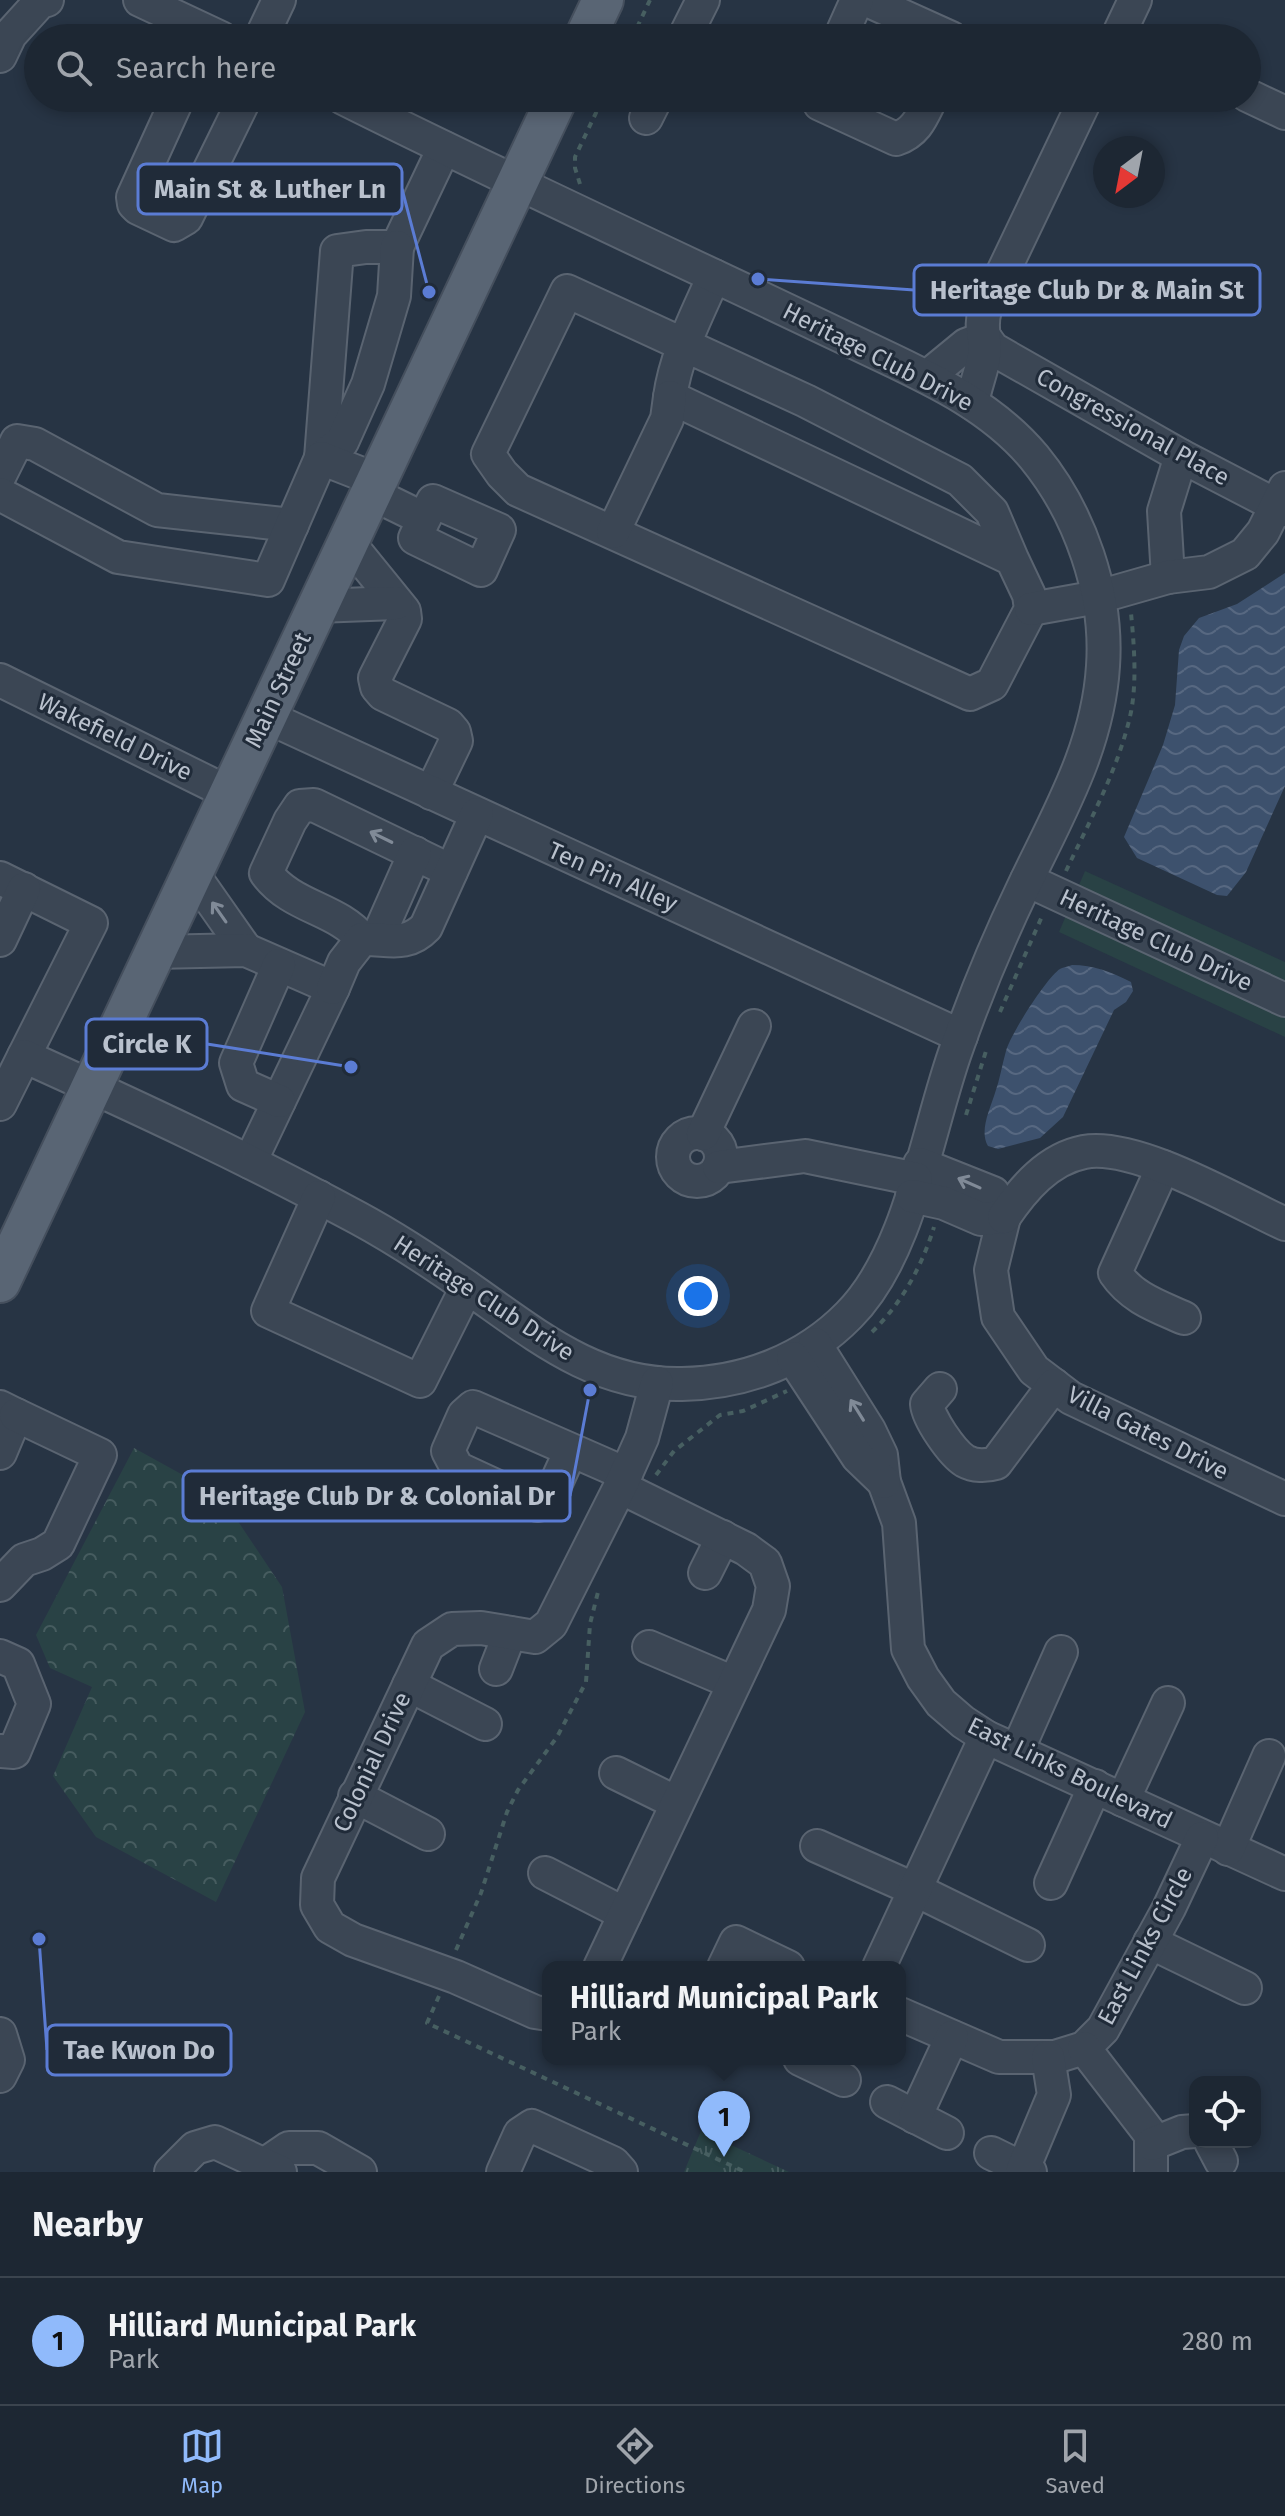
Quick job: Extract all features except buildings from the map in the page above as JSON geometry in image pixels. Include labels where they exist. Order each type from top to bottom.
[{"type":"main road","points":[[592,24],[603,0]]},
{"type":"main road","name":"Main Street","points":[[0,1282],[550,112]]},
{"type":"street","points":[[0,56],[10,35],[40,2],[47,0]]},
{"type":"street","points":[[140,0],[187,24]]},
{"type":"street","points":[[268,24],[279,0]]},
{"type":"street","points":[[691,24],[703,0]]},
{"type":"street","points":[[846,24],[857,0]]},
{"type":"street","points":[[867,0],[920,24]]},
{"type":"street","points":[[1127,24],[1135,0]]},
{"type":"street","points":[[1261,102],[1285,113]]},
{"type":"street","points":[[172,112],[133,197],[138,208],[174,225],[186,218],[238,112]]},
{"type":"street","name":"Heritage Club Drive","points":[[24,1056],[319,1197],[409,1247],[565,1355],[608,1372],[657,1383],[685,1385],[760,1371],[804,1351],[846,1319],[864,1298],[895,1243],[961,1036],[1004,928],[1078,776],[1098,706],[1103,669],[1104,629],[1098,597],[1086,552],[1071,516],[1034,456],[998,421],[927,377],[516,185],[371,112]]},
{"type":"street","points":[[837,112],[896,139],[916,128],[924,112]]},
{"type":"street","points":[[972,403],[984,358],[985,338],[981,324],[985,310],[1076,112]]},
{"type":"street","points":[[321,458],[342,442],[368,384],[394,296],[397,247],[444,148]]},
{"type":"street","points":[[0,494],[118,557],[268,580],[321,458],[337,251],[397,247]]},
{"type":"street","points":[[613,532],[667,419],[673,371],[714,276]]},
{"type":"street","points":[[567,291],[684,345],[806,401],[960,480],[992,512],[1029,595],[1031,609],[992,684],[970,694],[518,490],[488,454],[567,291]]},
{"type":"street","points":[[927,377],[966,345],[985,338]]},
{"type":"street","name":"Congressional Place","points":[[985,338],[993,349],[1181,456],[1282,501]]},
{"type":"street","points":[[670,397],[1012,559]]},
{"type":"street","points":[[0,475],[17,441],[35,444],[157,510],[292,525]]},
{"type":"street","points":[[1168,577],[1164,511],[1181,456]]},
{"type":"street","points":[[321,458],[374,486],[424,519]]},
{"type":"street","points":[[1031,609],[1098,597],[1168,577],[1209,572],[1245,554],[1282,501]]},
{"type":"street","points":[[348,542],[404,611],[405,619],[375,678],[377,687],[383,694],[448,725],[454,732],[456,741],[431,793]]},
{"type":"street","points":[[317,606],[396,603]]},
{"type":"street","name":"Wakefield Drive","points":[[0,680],[229,793]]},
{"type":"street","name":"Ten Pin Alley","points":[[265,716],[961,1036]]},
{"type":"street","points":[[451,871],[314,805],[300,806],[266,873],[286,895],[353,927],[370,939],[397,942],[419,934],[426,927],[451,871],[486,819]]},
{"type":"street","points":[[250,1162],[344,962],[370,939],[415,853]]},
{"type":"street","points":[[192,873],[246,950]]},
{"type":"street","name":"Heritage Club Drive","points":[[1027,880],[1285,1000]]},
{"type":"street","points":[[0,1104],[91,923],[12,884],[3,927]]},
{"type":"street","points":[[154,952],[246,950],[333,988]]},
{"type":"street","points":[[279,965],[236,1063],[243,1085],[279,1101]]},
{"type":"street","points":[[703,1134],[754,1026]]},
{"type":"street","points":[[703,1134],[711,1137],[720,1151],[719,1167],[714,1173],[680,1190],[673,1161],[676,1146],[687,1135],[703,1134]]},
{"type":"street","points":[[1004,1217],[1025,1187],[1058,1163],[1083,1152],[1110,1151],[1163,1167],[1285,1224]]},
{"type":"street","points":[[719,1167],[805,1156],[993,1193],[1004,1217]]},
{"type":"street","points":[[1163,1167],[1115,1273],[1125,1288],[1138,1298],[1184,1318]]},
{"type":"street","points":[[319,1197],[268,1311],[420,1381],[467,1287]]},
{"type":"street","name":"Villa Gates Drive","points":[[1004,1217],[991,1270],[998,1317],[1034,1370],[1071,1398],[1285,1499]]},
{"type":"street","name":"East Links Boulevard","points":[[804,1351],[869,1430],[881,1455],[884,1482],[899,1523],[908,1649],[941,1703],[986,1737],[1018,1749],[1215,1844],[1285,1874]]},
{"type":"street","name":"Colonial Drive","points":[[542,2013],[456,1977],[373,1933],[330,1927],[317,1905],[318,1878],[428,1645],[452,1629],[481,1628],[535,1637],[551,1624],[642,1438],[657,1383]]},
{"type":"street","points":[[940,1389],[927,1404],[933,1422],[964,1461],[987,1465],[996,1463],[1054,1385]]},
{"type":"street","points":[[0,1453],[8,1411],[100,1455],[58,1544],[24,1560],[0,1585]]},
{"type":"street","points":[[571,1450],[746,1549],[765,1563],[773,1586],[769,1610],[603,1961]]},
{"type":"street","points":[[705,1573],[723,1537]]},
{"type":"street","points":[[496,1669],[510,1633]]},
{"type":"street","points":[[649,1647],[734,1683]]},
{"type":"street","points":[[1018,1749],[1061,1652]]},
{"type":"street","points":[[0,1656],[18,1664],[34,1704],[14,1752],[0,1751]]},
{"type":"street","points":[[409,1685],[485,1724]]},
{"type":"street","points":[[1051,1883],[1168,1703]]},
{"type":"street","points":[[882,1961],[986,1737]]},
{"type":"street","name":"East Links Circle","points":[[906,2017],[999,2057],[1048,2057],[1084,2048],[1103,2029],[1150,1942],[1269,1756]]},
{"type":"street","points":[[616,1773],[677,1803]]},
{"type":"street","points":[[355,1796],[428,1834]]},
{"type":"street","points":[[817,1846],[1028,1945]]},
{"type":"street","points":[[545,1873],[625,1914]]},
{"type":"street","points":[[727,1961],[736,1942],[776,1961]]},
{"type":"street","points":[[1150,1942],[1245,1988]]},
{"type":"street","points":[[0,2034],[8,2060],[0,2076]]},
{"type":"street","points":[[947,2133],[901,2109],[952,2037]]},
{"type":"street","points":[[1084,2048],[1151,2135],[1151,2158]]},
{"type":"street","points":[[991,2153],[1026,2170],[1054,2095],[1048,2057]]},
{"type":"street","points":[[803,2067],[844,2080]]},
{"type":"street","points":[[503,2172],[520,2134],[532,2126],[613,2163],[621,2172]]},
{"type":"street","points":[[1151,2158],[1182,2132],[1189,2131]]},
{"type":"street","points":[[171,2172],[195,2148],[215,2142],[272,2168],[289,2148],[318,2148],[360,2172]]},
{"type":"path","points":[[639,24],[650,0]]},
{"type":"path","points":[[568,208],[581,183],[575,168],[575,157],[596,112]]},
{"type":"green space","points":[[1085,871],[1285,962],[1285,1037],[1059,932]]},
{"type":"green space","points":[[134,1448],[221,1496],[282,1587],[305,1712],[216,1902],[96,1837],[53,1776],[92,1687],[50,1668],[36,1635]]},
{"type":"green space","points":[[701,2131],[789,2172],[684,2172]]},
{"type":"water","points":[[1285,573],[1285,786],[1246,872],[1227,896],[1217,895],[1137,858],[1124,837],[1163,745],[1175,705],[1179,650],[1184,636],[1199,618],[1237,604]]},
{"type":"water","points":[[1072,965],[1117,975],[1131,982],[1133,991],[1126,1002],[1114,1010],[1063,1117],[1040,1138],[998,1149],[988,1146],[986,1120],[1009,1043],[1054,974]]},
{"type":"place","name":"Heritage Club Dr & Main St","points":[[758,279]]},
{"type":"place","name":"Main St & Luther Ln","points":[[429,292]]},
{"type":"place","name":"Circle K","points":[[351,1067]]},
{"type":"place","name":"Heritage Club Dr & Colonial Dr","points":[[590,1390]]},
{"type":"place","name":"Tae Kwon Do","points":[[39,1939]]},
{"type":"place","name":"Hilliard Municipal Park","points":[[724,2157]]}]
